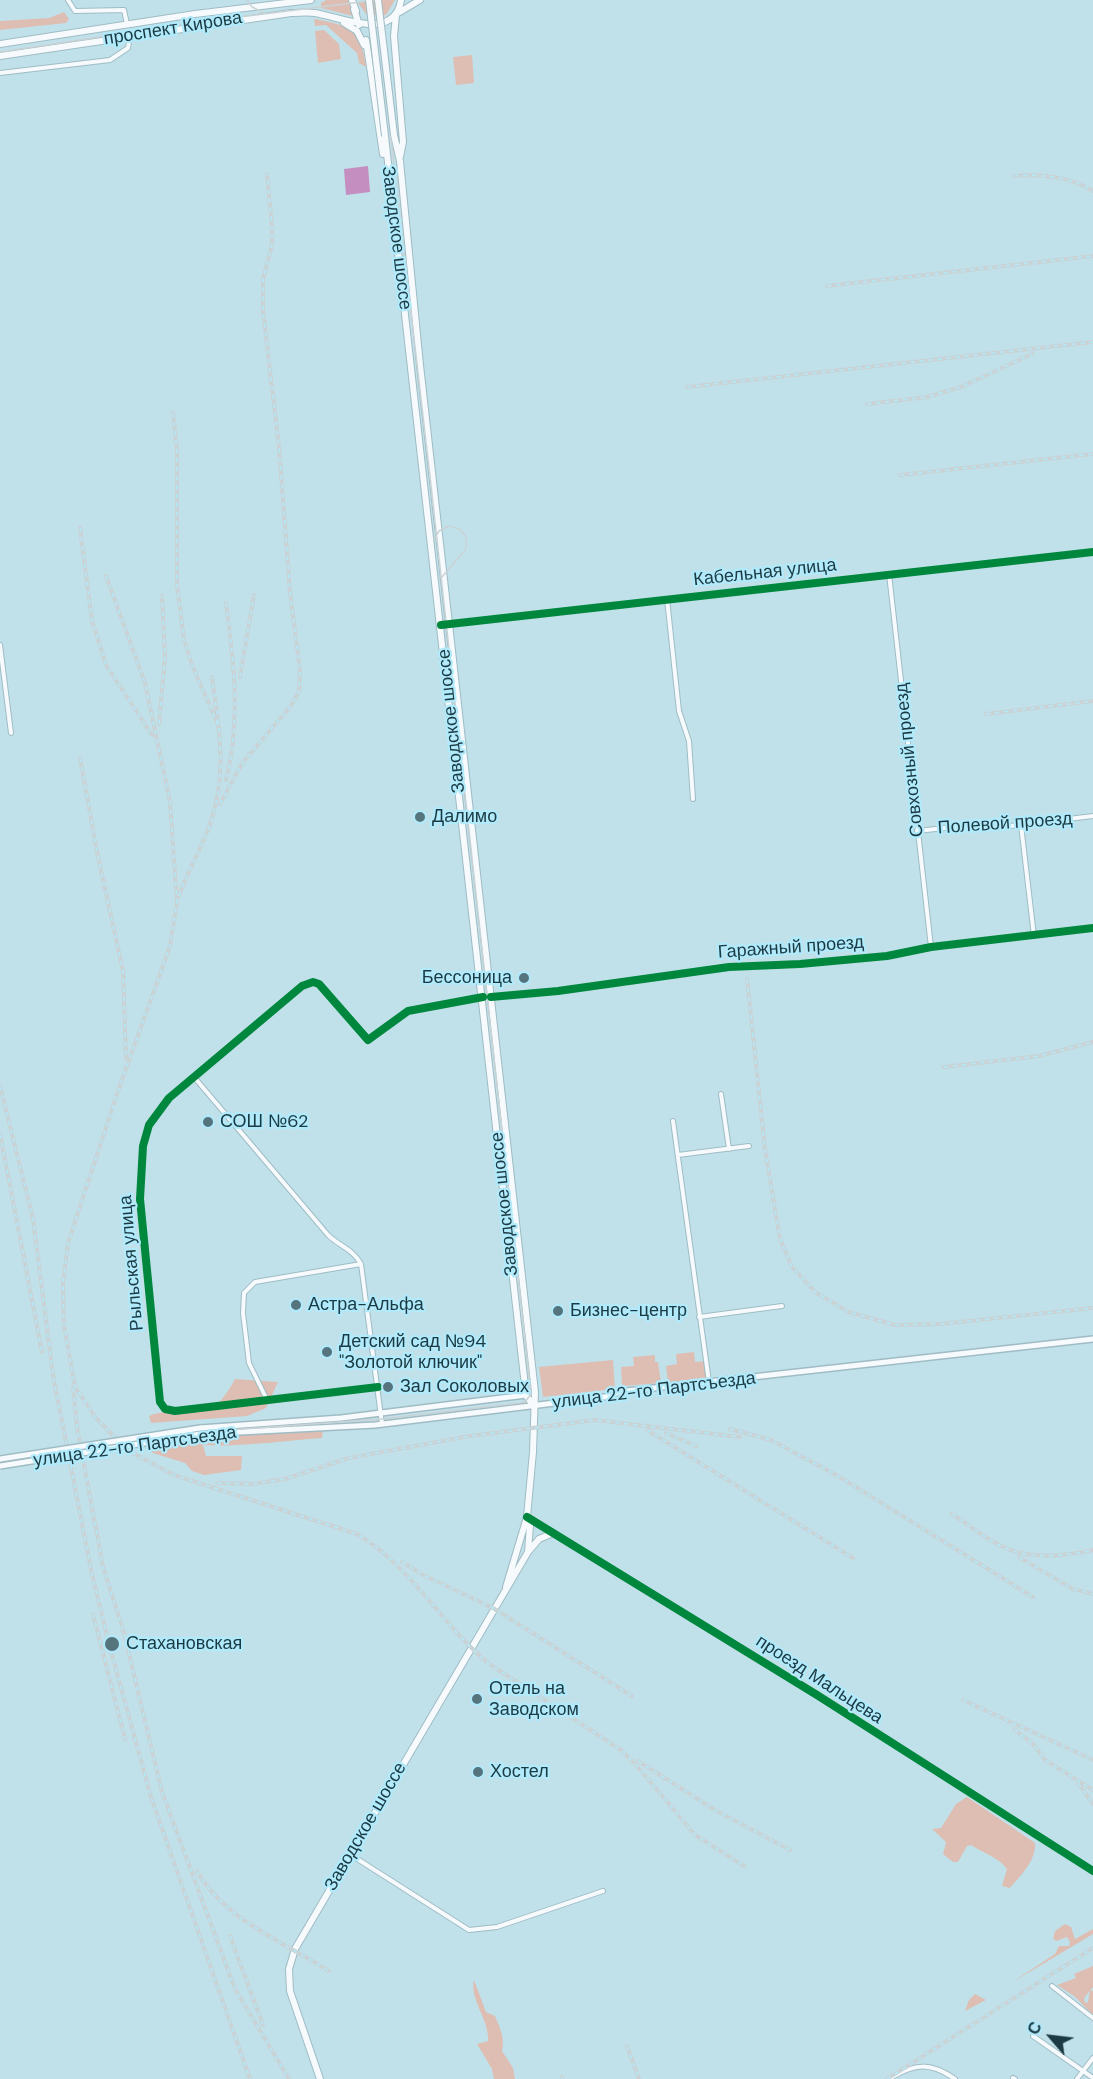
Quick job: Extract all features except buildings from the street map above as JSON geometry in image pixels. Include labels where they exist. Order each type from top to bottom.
[{"type":"main road","name":"проспект Кирова","points":[[0,44],[126,24],[311,0]]},
{"type":"main road","points":[[352,0],[369,59],[382,151],[386,163]]},
{"type":"main road","name":"Заводское шоссе","points":[[369,0],[385,136],[386,163],[399,246],[526,1395],[533,1405]]},
{"type":"main road","name":"Заводское шоссе","points":[[378,0],[394,135],[400,161],[535,1392],[533,1452],[527,1517],[506,1587]]},
{"type":"main road","points":[[400,161],[403,142],[394,36],[396,15],[401,0]]},
{"type":"main road","points":[[396,15],[420,0]]},
{"type":"main road","points":[[354,9],[360,18],[369,23]]},
{"type":"main road","name":"проспект Кирова","points":[[0,56],[291,13],[316,13],[345,22],[358,23],[382,23],[396,15]]},
{"type":"main road","points":[[338,20],[357,31],[365,40]]},
{"type":"main road","points":[[399,246],[408,245]]},
{"type":"main road","points":[[426,486],[434,484]]},
{"type":"main road","points":[[483,997],[491,996]]},
{"type":"main road","points":[[505,1203],[514,1202]]},
{"type":"main road","name":"улица 22-го Партсъезда","points":[[0,1466],[201,1431],[382,1424],[709,1383],[1093,1339]]},
{"type":"main road","name":"улица 22-го Партсъезда","points":[[0,1459],[201,1431],[341,1418],[526,1395]]},
{"type":"main road","name":"Заводское шоссе","points":[[320,2079],[290,1991],[289,1968],[295,1949],[528,1552],[530,1525],[527,1517]]},
{"type":"main road","points":[[528,1552],[538,1539],[553,1533]]},
{"type":"street","points":[[68,0],[75,11],[124,10],[126,24]]},
{"type":"street","points":[[0,73],[110,60],[128,48],[130,36]]},
{"type":"street","name":"Кабельная улица","points":[[441,625],[1093,552]]},
{"type":"street","name":"Совхозный проезд","points":[[889,574],[932,947]]},
{"type":"street","points":[[667,599],[679,711],[689,741],[693,800]]},
{"type":"street","points":[[0,645],[11,733]]},
{"type":"street","name":"Полевой проезд","points":[[917,831],[982,824],[994,828],[1093,816]]},
{"type":"street","points":[[1021,825],[1034,936]]},
{"type":"street","name":"Гаражный проезд","points":[[491,996],[558,991],[729,967],[800,964],[886,956],[932,947],[1093,928]]},
{"type":"street","name":"Рыльская улица","points":[[378,1387],[175,1411],[165,1409],[160,1402],[140,1199],[143,1146],[149,1125],[156,1113],[194,1077],[303,986],[313,982],[320,984],[368,1040],[408,1011],[483,997]]},
{"type":"street","points":[[194,1077],[328,1235],[348,1248],[361,1264],[382,1424]]},
{"type":"street","points":[[721,1094],[729,1149]]},
{"type":"street","points":[[673,1121],[709,1383]]},
{"type":"street","points":[[678,1155],[749,1146]]},
{"type":"street","points":[[267,1400],[249,1363],[243,1312],[244,1293],[255,1282],[361,1264]]},
{"type":"street","points":[[699,1317],[782,1306]]},
{"type":"street","name":"проезд Мальцева","points":[[527,1517],[817,1695],[1093,1871]]},
{"type":"street","points":[[350,1854],[469,1930],[497,1927],[603,1891]]},
{"type":"street","points":[[1052,1986],[1093,2018]]},
{"type":"street","points":[[1034,2036],[1093,2078]]},
{"type":"street","points":[[1077,2079],[1093,2058]]},
{"type":"street","points":[[889,2079],[919,2066],[939,2068],[955,2079]]},
{"type":"shaded area","points":[[326,0],[349,0],[353,16],[321,8],[321,3]]},
{"type":"shaded area","points":[[395,0],[386,15],[367,15],[358,3]]},
{"type":"shaded area","points":[[64,12],[69,19],[66,23],[0,30],[0,21],[49,18]]},
{"type":"shaded area","points":[[314,19],[336,24],[351,31],[361,44],[366,67],[359,63],[357,53],[326,25],[315,26]]},
{"type":"shaded area","points":[[324,30],[339,44],[341,59],[318,63],[315,31]]},
{"type":"shaded area","points":[[472,55],[474,83],[456,85],[453,57]]},
{"type":"shaded area","points":[[368,166],[370,192],[346,195],[344,169]]},
{"type":"shaded area","points":[[694,1352],[695,1362],[706,1361],[708,1378],[668,1382],[666,1366],[677,1364],[676,1354]]},
{"type":"shaded area","points":[[655,1355],[661,1383],[622,1386],[621,1367],[634,1366],[633,1357]]},
{"type":"shaded area","points":[[613,1360],[615,1389],[543,1397],[539,1367]]},
{"type":"shaded area","points":[[235,1379],[278,1382],[266,1408],[247,1416],[151,1423],[149,1416],[163,1412],[197,1412],[216,1405]]},
{"type":"shaded area","points":[[323,1430],[322,1438],[203,1445],[206,1456],[242,1456],[241,1470],[204,1475],[192,1471],[185,1463],[153,1453],[144,1446],[196,1436]]},
{"type":"shaded area","points":[[967,1797],[1035,1843],[1030,1862],[1010,1888],[1002,1886],[1007,1869],[995,1858],[971,1845],[967,1846],[958,1862],[953,1862],[943,1854],[946,1842],[932,1829],[941,1828],[956,1804]]},
{"type":"shaded area","points":[[1065,1924],[1071,1927],[1075,1939],[1093,1929],[1093,1934],[1011,1983],[1055,1954],[1059,1946],[1069,1946],[1070,1942],[1067,1937],[1056,1941],[1053,1938],[1055,1931]]},
{"type":"shaded area","points":[[1093,1966],[1093,1987],[1090,1990],[1093,1991],[1093,2015],[1074,1996],[1057,1985],[1076,1978],[1074,1974]],"holes":[[[1090,1991],[1088,2002],[1085,2003],[1084,1998]]]},
{"type":"shaded area","points":[[474,1980],[486,2012],[495,2016],[497,2020],[502,2037],[502,2051],[513,2068],[515,2079],[494,2079],[492,2069],[477,2044],[488,2041],[488,2034],[474,1994]]},
{"type":"shaded area","points":[[975,1994],[986,2000],[965,2011],[969,2000]]},
{"type":"tram line","points":[[247,0],[252,7],[264,13]]},
{"type":"tram line","points":[[0,1464],[201,1432],[381,1419],[519,1403],[525,1402],[531,1394],[375,0]]},
{"type":"tram line","points":[[0,52],[199,22],[377,0]]},
{"type":"tram line","points":[[434,539],[439,531],[449,526],[460,529],[466,537],[466,549],[441,578]]},
{"type":"railway","points":[[220,804],[243,762],[291,706],[299,691],[300,671],[290,592],[279,448],[263,310],[263,279],[272,245],[267,174]]},
{"type":"railway","points":[[1014,176],[1055,177],[1074,182],[1093,191]]},
{"type":"railway","points":[[827,286],[1093,256]]},
{"type":"railway","points":[[687,387],[1093,342]]},
{"type":"railway","points":[[867,404],[927,397],[961,387],[1032,354]]},
{"type":"railway","points":[[173,413],[177,451],[177,585],[184,640],[192,665],[219,727]]},
{"type":"railway","points":[[900,475],[1093,454]]},
{"type":"railway","points":[[80,528],[92,621],[106,665],[152,735]]},
{"type":"railway","points":[[106,576],[145,683],[170,802],[177,902],[170,946],[117,1094],[68,1243],[63,1284],[64,1325],[75,1387],[96,1418],[127,1450],[174,1475],[357,1534],[376,1547],[410,1578],[455,1630],[488,1663],[621,1750],[695,1835],[744,1866]]},
{"type":"railway","points":[[240,677],[254,595]]},
{"type":"railway","points":[[159,724],[165,658],[162,596]]},
{"type":"railway","points":[[226,603],[235,692],[231,758],[226,780]]},
{"type":"railway","points":[[179,896],[207,833],[219,787],[220,751],[212,677]]},
{"type":"railway","points":[[986,714],[1093,701]]},
{"type":"railway","points":[[80,758],[97,852],[123,971],[126,1058]]},
{"type":"railway","points":[[747,979],[765,1149],[780,1239],[792,1267],[815,1292],[849,1312],[895,1325],[940,1324],[1093,1308]]},
{"type":"railway","points":[[944,1067],[1039,1056],[1093,1042]]},
{"type":"railway","points":[[0,1086],[33,1219],[53,1375],[91,1570],[109,1644],[151,1797],[250,2079]]},
{"type":"railway","points":[[0,1134],[42,1352]]},
{"type":"railway","points":[[73,1388],[77,1427],[103,1567],[124,1633],[162,1792],[235,1989],[289,2079]]},
{"type":"railway","points":[[217,1483],[252,1484],[285,1479],[349,1458],[470,1436],[595,1420],[740,1437]]},
{"type":"railway","points":[[730,1429],[771,1440],[838,1476],[1033,1597]]},
{"type":"railway","points":[[647,1430],[853,1558]]},
{"type":"railway","points":[[666,1433],[696,1446]]},
{"type":"railway","points":[[952,1514],[991,1540],[1014,1551],[1042,1556],[1093,1550]]},
{"type":"railway","points":[[1019,1557],[1073,1589],[1093,1594]]},
{"type":"railway","points":[[402,1562],[423,1575],[493,1608],[632,1696]]},
{"type":"railway","points":[[93,1614],[125,1739]]},
{"type":"railway","points":[[963,1700],[1093,1760]]},
{"type":"railway","points":[[1014,1729],[1034,1745],[1045,1760],[1093,1790]]},
{"type":"railway","points":[[638,1761],[715,1810],[790,1850]]},
{"type":"railway","points":[[1078,1783],[1093,1804]]},
{"type":"railway","points":[[197,1871],[209,1888],[239,1916],[329,1971]]},
{"type":"railway","points":[[230,1936],[263,2025]]},
{"type":"railway","points":[[887,2079],[1093,1948]]},
{"type":"railway","points":[[627,2046],[639,2079]]},
{"type":"cycle path","points":[[441,625],[1093,552]]},
{"type":"cycle path","points":[[491,997],[558,991],[729,967],[800,964],[887,956],[931,947],[1093,928]]},
{"type":"cycle path","points":[[378,1387],[175,1411],[165,1409],[160,1402],[140,1199],[143,1146],[149,1125],[169,1098],[302,986],[313,982],[319,984],[368,1040],[408,1011],[483,997]]},
{"type":"cycle path","points":[[527,1517],[817,1695],[1093,1871]]},
{"type":"place","name":"Далимо","points":[[420,817]]},
{"type":"place","name":"Бессоница","points":[[524,978]]},
{"type":"place","name":"СОШ №62","points":[[208,1122]]},
{"type":"place","name":"Астра-Альфа","points":[[296,1305]]},
{"type":"place","name":"Бизнес-центр","points":[[558,1311]]},
{"type":"place","name":"Детский сад №94 \"Золотой ключик\"","points":[[327,1352]]},
{"type":"place","name":"Зал Соколовых","points":[[388,1387]]},
{"type":"place","name":"Стахановская","points":[[112,1644]]},
{"type":"place","name":"Отель на Заводском","points":[[477,1699]]},
{"type":"place","name":"Хостел","points":[[478,1772]]}]
